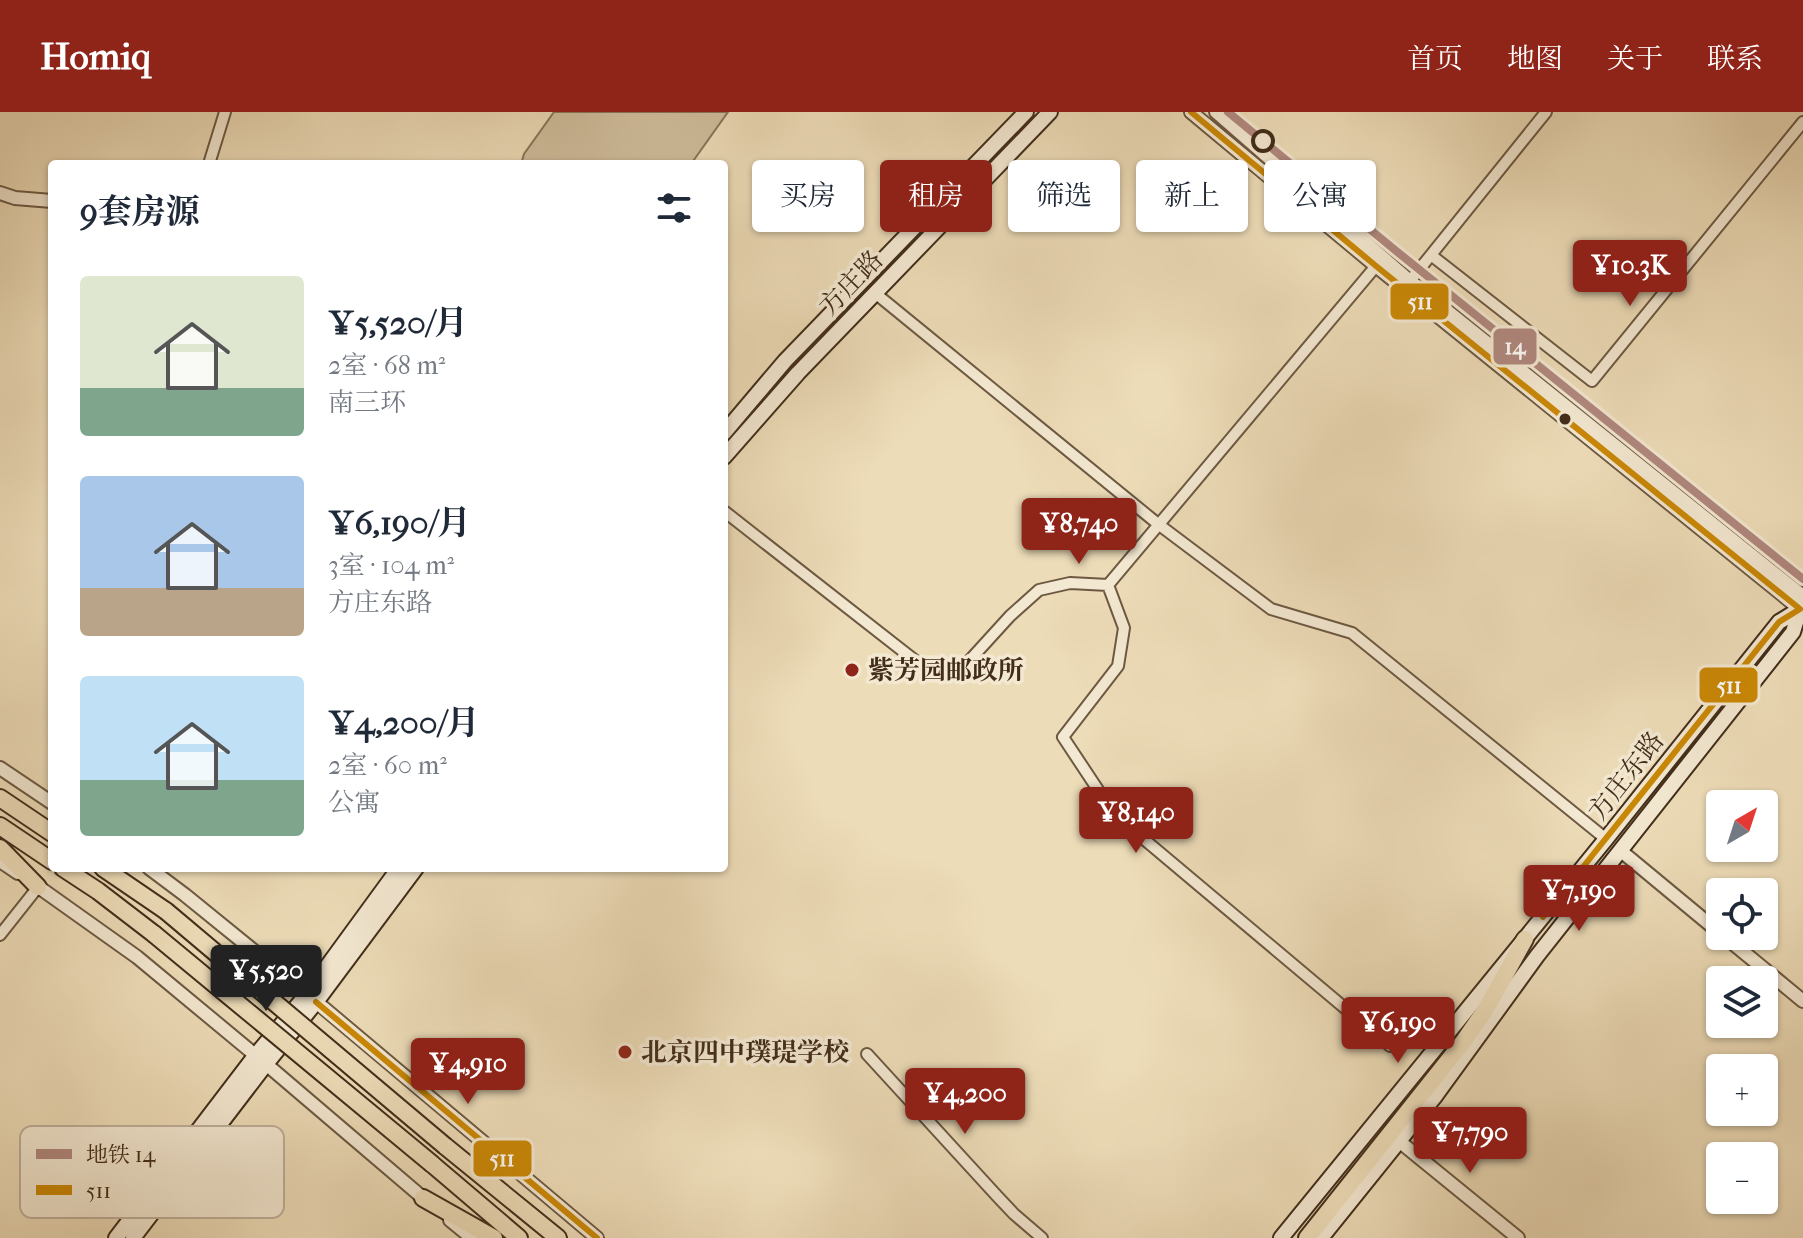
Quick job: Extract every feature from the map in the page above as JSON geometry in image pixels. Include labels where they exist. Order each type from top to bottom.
[{"type":"main road","name":"方庄路","points":[[728,428],[785,361],[1026,112]]},
{"type":"main road","name":"方庄路","points":[[728,452],[798,373],[1050,112]]},
{"type":"main road","name":"方庄东路","points":[[1281,1238],[1779,622],[1802,603]]},
{"type":"main road","points":[[1321,1238],[1444,1083],[1537,956],[1793,632],[1802,603]]},
{"type":"main road","points":[[0,798],[48,830]]},
{"type":"main road","points":[[0,826],[48,858]]},
{"type":"main road","points":[[1606,839],[1621,851]]},
{"type":"main road","points":[[0,848],[38,887]]},
{"type":"main road","points":[[69,872],[154,934],[519,1238]]},
{"type":"main road","points":[[109,872],[166,911],[558,1238]]},
{"type":"main road","points":[[312,998],[396,872]]},
{"type":"main road","points":[[207,1126],[413,872]]},
{"type":"main road","points":[[1307,1238],[1463,1042],[1486,1009],[1525,939]]},
{"type":"main road","points":[[213,1126],[260,1060]]},
{"type":"main road","points":[[423,1198],[494,1238]]},
{"type":"main road","points":[[116,1238],[132,1218]]},
{"type":"main road","points":[[133,1238],[147,1218]]},
{"type":"street","points":[[210,160],[225,112]]},
{"type":"street","points":[[1191,112],[1376,266],[1802,603]]},
{"type":"street","points":[[1216,112],[1410,281],[1802,603]]},
{"type":"street","points":[[1410,281],[1546,112]]},
{"type":"street","points":[[1431,255],[1592,381],[1803,122]]},
{"type":"street","points":[[0,193],[15,198],[48,201]]},
{"type":"street","points":[[1108,585],[1376,266]]},
{"type":"street","points":[[875,293],[1158,524],[1271,609],[1352,633],[1606,839]]},
{"type":"street","points":[[728,514],[931,673],[969,661],[1039,590],[1070,583],[1108,585]]},
{"type":"street","points":[[1108,585],[1124,628],[1118,666],[1063,737],[1114,814],[1390,1046]]},
{"type":"street","points":[[0,768],[48,800]]},
{"type":"street","points":[[1621,851],[1706,921]]},
{"type":"street","points":[[0,861],[137,957],[472,1238]]},
{"type":"street","points":[[154,872],[312,998],[597,1238]]},
{"type":"street","points":[[0,935],[38,887]]},
{"type":"street","points":[[1741,950],[1803,1001]]},
{"type":"street","points":[[867,1054],[1014,1214],[1042,1238]]},
{"type":"street","points":[[1399,1141],[1518,1238]]},
{"type":"shaded area","points":[[554,112],[728,112],[694,160],[522,160]]},
{"type":"metro line","name":"14","points":[[1228,112],[1803,579]]},
{"type":"transit line","name":"511","points":[[1191,112],[1800,609],[1779,622],[1543,917]]},
{"type":"transit line","name":"511","points":[[316,1002],[597,1238]]},
{"type":"place","name":"紫芳园邮政所","points":[[852,670]]},
{"type":"place","name":"北京四中璞瑅学校","points":[[625,1052]]}]
